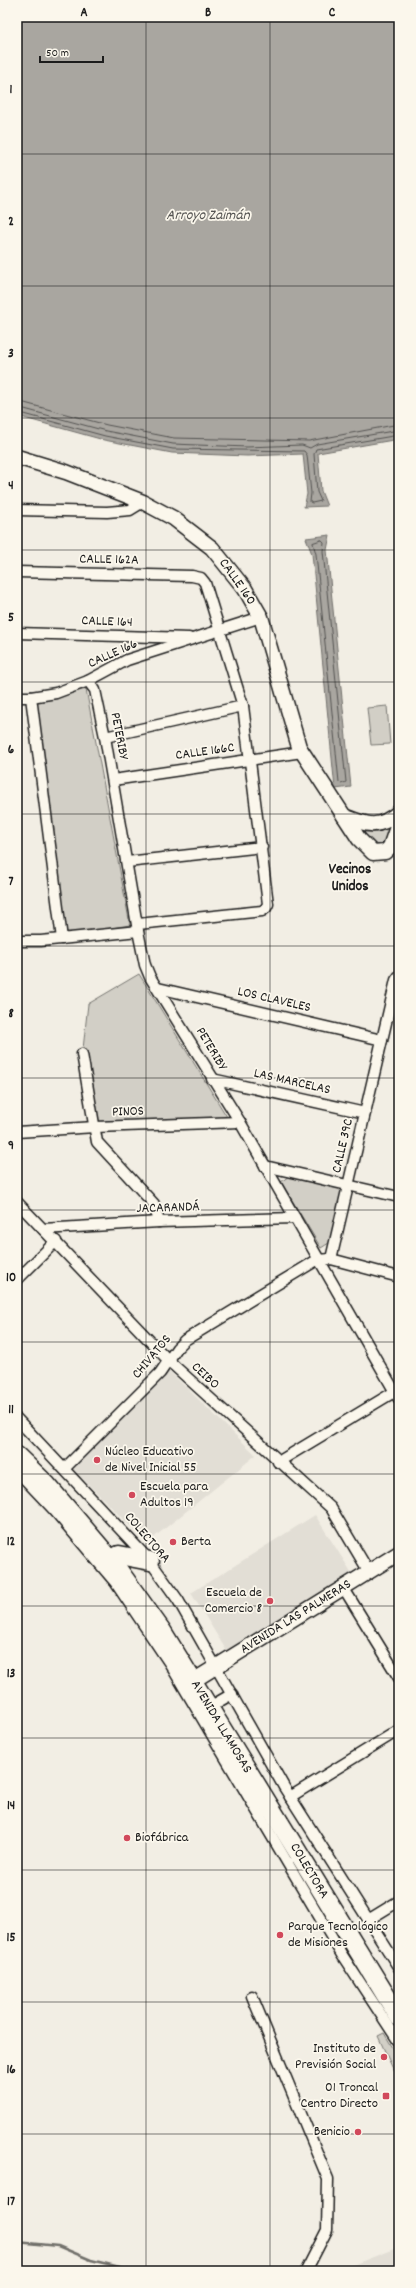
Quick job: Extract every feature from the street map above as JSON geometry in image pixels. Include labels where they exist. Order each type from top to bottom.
[{"type":"highway","name":"AVENIDA LLAMOSAS","points":[[17,1442],[57,1484],[119,1556],[156,1606],[215,1703],[399,1994]]},
{"type":"highway","name":"AVENIDA LLAMOSAS","points":[[17,1456],[47,1485],[112,1560],[171,1644],[199,1677]]},
{"type":"highway","points":[[119,1556],[150,1561]]},
{"type":"highway","name":"AVENIDA LLAMOSAS","points":[[215,1703],[399,2017]]},
{"type":"main road","name":"CALLE 160","points":[[17,457],[66,472],[143,502],[173,518],[212,548],[245,589],[261,617],[293,732],[302,752],[344,816],[368,850],[379,854],[385,852],[390,847],[399,821]]},
{"type":"main road","points":[[344,816],[364,824],[377,825],[390,820],[399,812]]},
{"type":"main road","name":"AVENIDA LAS PALMERAS","points":[[199,1677],[399,1553]]},
{"type":"street","points":[[17,510],[107,512],[130,510],[143,502]]},
{"type":"street","name":"CALLE 162A","points":[[17,572],[201,578],[205,583],[220,631]]},
{"type":"street","name":"CALLE 166","points":[[17,697],[31,697],[56,693],[88,681],[127,660],[261,617]]},
{"type":"street","points":[[17,941],[62,939],[138,927],[262,911],[268,904],[243,706],[220,631]]},
{"type":"street","name":"CALLE 164","points":[[17,633],[197,638]]},
{"type":"street","name":"PETERIBY","points":[[88,681],[95,690],[105,737],[145,965],[212,1079],[240,1122],[295,1218],[317,1260],[397,1393]]},
{"type":"street","points":[[31,697],[62,939]]},
{"type":"street","points":[[105,737],[243,706]]},
{"type":"street","name":"CALLE 166C","points":[[113,780],[302,752]]},
{"type":"street","points":[[127,862],[262,847]]},
{"type":"street","name":"CALLE 39C","points":[[331,1260],[397,978]]},
{"type":"street","name":"LOS CLAVELES","points":[[158,988],[382,1040]]},
{"type":"street","points":[[82,1054],[97,1142],[154,1204],[159,1222]]},
{"type":"street","name":"LAS MARCELAS","points":[[212,1079],[365,1113]]},
{"type":"street","name":"PINOS","points":[[17,1132],[95,1127],[240,1122]]},
{"type":"street","points":[[265,1166],[399,1196]]},
{"type":"street","name":"CEIBO","points":[[17,1202],[56,1241],[169,1361],[278,1462],[331,1508],[369,1572]]},
{"type":"street","name":"JACARANDÁ","points":[[43,1229],[159,1222],[295,1218]]},
{"type":"street","points":[[17,1280],[56,1241]]},
{"type":"street","points":[[317,1260],[331,1260],[399,1277]]},
{"type":"street","name":"CHIVATOS","points":[[65,1468],[160,1373],[176,1348],[185,1340],[317,1260]]},
{"type":"street","points":[[278,1462],[397,1393]]},
{"type":"street","name":"COLECTORA","points":[[17,1419],[65,1468],[150,1561],[178,1600],[199,1677],[215,1703],[342,1955],[399,2042]]},
{"type":"street","name":"COLECTORA","points":[[17,1471],[54,1510],[115,1582],[170,1664],[199,1677]]},
{"type":"street","points":[[343,1587],[399,1678]]},
{"type":"street","points":[[170,1664],[171,1644]]},
{"type":"street","name":"COLECTORA","points":[[215,1703],[290,1797],[399,1968]]},
{"type":"street","points":[[290,1797],[399,1730]]},
{"type":"street","points":[[368,1920],[399,1901]]},
{"type":"street","points":[[252,1996],[328,2179],[327,2230],[306,2271]]},
{"type":"shaded area","points":[[86,689],[130,925],[74,934],[66,932],[35,702]]},
{"type":"shaded area","points":[[387,706],[390,744],[371,745],[367,708]]},
{"type":"shaded area","points":[[388,828],[390,829],[384,843],[380,847],[371,846],[362,832],[379,832]]},
{"type":"shaded area","points":[[139,974],[227,1117],[92,1122],[82,1058],[88,1004]]},
{"type":"shaded area","points":[[289,1176],[338,1187],[343,1195],[332,1241],[321,1248],[281,1182]]},
{"type":"shaded area","points":[[168,1370],[256,1455],[147,1543],[72,1468]]},
{"type":"shaded area","points":[[315,1515],[353,1575],[228,1653],[191,1593]]},
{"type":"shaded area","points":[[384,2033],[399,2058],[399,2077],[393,2069],[378,2036]]},
{"type":"shaded area","points":[[399,2247],[399,2271],[337,2271]]},
{"type":"water","name":"Arroyo Zaimán","points":[[17,17],[399,17],[399,439],[318,453],[321,491],[327,506],[304,507],[307,494],[303,454],[247,456],[172,453],[104,440],[17,416]]},
{"type":"water","points":[[330,535],[327,550],[351,787],[335,789],[312,554],[306,538]]},
{"type":"waterway","points":[[17,2242],[58,2246],[91,2260],[136,2271]]},
{"type":"place","name":"Núcleo Educativo de Nivel Inicial 55","points":[[97,1460]]},
{"type":"place","name":"Escuela para Adultos 19","points":[[132,1495]]},
{"type":"place","name":"Berta","points":[[173,1542]]},
{"type":"place","name":"Escuela de Comercio 8","points":[[270,1601]]},
{"type":"place","name":"Biofábrica","points":[[127,1838]]},
{"type":"place","name":"Parque Tecnológico de Misiones","points":[[280,1935]]},
{"type":"place","name":"Instituto de Previsión Social","points":[[384,2057]]},
{"type":"place","name":"01 Troncal Centro Directo","points":[[386,2096]]},
{"type":"place","name":"Benicio","points":[[358,2132]]},
{"type":"district","name":"Vecinos Unidos","points":[[350,878]]}]
